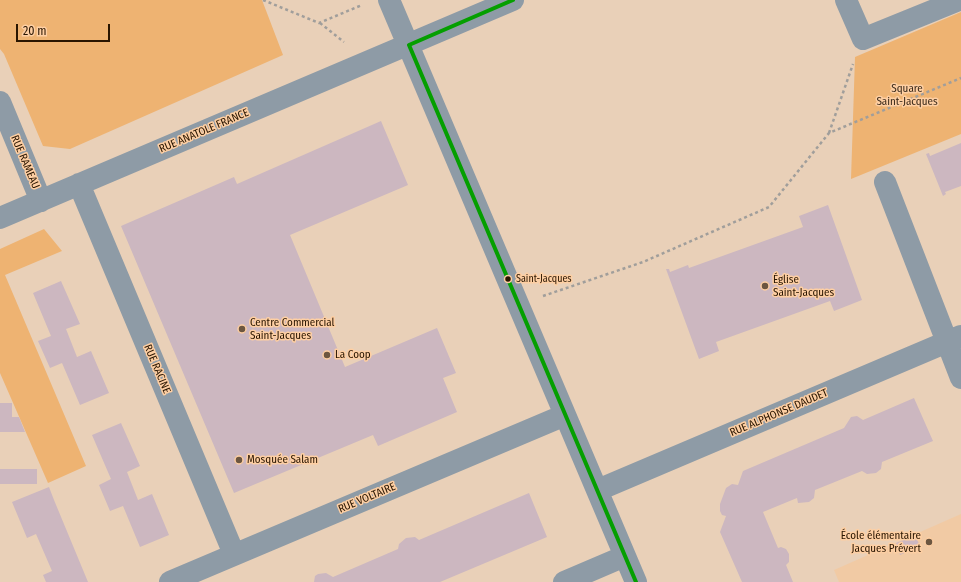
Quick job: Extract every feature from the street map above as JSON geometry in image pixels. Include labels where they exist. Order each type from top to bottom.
[{"type":"street","points":[[389,0],[636,582]]},
{"type":"street","name":"RUE ANATOLE FRANCE","points":[[0,218],[513,0]]},
{"type":"street","points":[[846,0],[863,39],[959,0]]},
{"type":"street","name":"RUE RAMEAU","points":[[0,102],[41,201]]},
{"type":"street","points":[[885,182],[954,339],[961,378]]},
{"type":"street","name":"RUE RACINE","points":[[79,184],[234,554]]},
{"type":"street","name":"RUE ALPHONSE DAUDET","points":[[598,490],[954,339]]},
{"type":"street","name":"RUE VOLTAIRE","points":[[170,582],[565,415]]},
{"type":"street","points":[[564,582],[625,556]]},
{"type":"path","points":[[263,0],[319,23],[366,3]]},
{"type":"path","points":[[518,304],[643,262],[770,208],[829,134],[863,39]]},
{"type":"path","points":[[829,134],[961,78]]},
{"type":"shaded area","name":"École élémentaire Jacques Prévert","points":[[961,514],[961,582],[839,582],[834,570]]},
{"type":"green space","points":[[0,0],[262,0],[283,55],[70,149],[43,146],[4,54],[0,49]]},
{"type":"green space","name":"Square Saint-Jacques","points":[[961,12],[961,134],[851,179],[855,57]]},
{"type":"green space","points":[[44,229],[62,251],[5,275],[86,466],[48,483],[0,373],[0,249]]},
{"type":"building","points":[[381,121],[408,185],[290,235],[345,367],[437,328],[456,373],[443,378],[457,412],[378,446],[373,435],[234,493],[121,226],[234,177],[237,184]]},
{"type":"building","points":[[961,143],[961,186],[945,192],[946,194],[943,196],[926,154],[929,153],[930,156]]},
{"type":"building","name":"Église Saint-Jacques","points":[[828,205],[862,300],[834,311],[830,301],[716,342],[719,351],[699,359],[666,269],[669,269],[670,272],[688,265],[689,268],[803,227],[799,216]]},
{"type":"building","points":[[61,281],[80,324],[66,329],[77,357],[91,351],[109,393],[80,405],[62,363],[50,368],[38,341],[51,336],[33,293]]},
{"type":"building","points":[[914,398],[933,441],[882,462],[881,469],[876,473],[867,474],[862,471],[815,490],[814,498],[809,502],[798,503],[797,498],[763,512],[778,548],[781,547],[786,549],[789,554],[789,562],[786,565],[793,582],[742,582],[720,532],[726,516],[722,515],[720,511],[720,504],[726,488],[732,484],[738,485],[743,471],[844,428],[851,417],[857,416],[863,420]]},
{"type":"building","points":[[0,403],[12,403],[12,417],[19,417],[25,432],[0,432]]},
{"type":"building","points":[[121,423],[140,466],[127,472],[138,500],[152,494],[169,535],[140,547],[123,506],[110,511],[99,485],[111,479],[92,435]]},
{"type":"building","points":[[0,469],[37,469],[37,484],[0,484]]},
{"type":"building","points":[[49,487],[88,582],[46,582],[43,575],[52,571],[36,534],[27,538],[12,502]]},
{"type":"building","points":[[529,493],[547,537],[440,582],[314,582],[315,576],[318,574],[326,573],[333,577],[398,549],[399,544],[406,538],[415,537],[419,540]]},
{"type":"building","points":[[915,535],[920,546],[900,555],[896,543]]},
{"type":"transit line","points":[[409,45],[513,0]]},
{"type":"transit line","points":[[409,45],[636,582]]},
{"type":"place","name":"Saint-Jacques","points":[[508,279]]},
{"type":"place","name":"Église Saint-Jacques","points":[[765,286]]},
{"type":"place","name":"Centre Commercial Saint-Jacques","points":[[242,329]]},
{"type":"place","name":"La Coop","points":[[327,355]]},
{"type":"place","name":"Mosquée Salam","points":[[239,460]]},
{"type":"place","name":"École élémentaire Jacques Prévert","points":[[929,542]]}]
